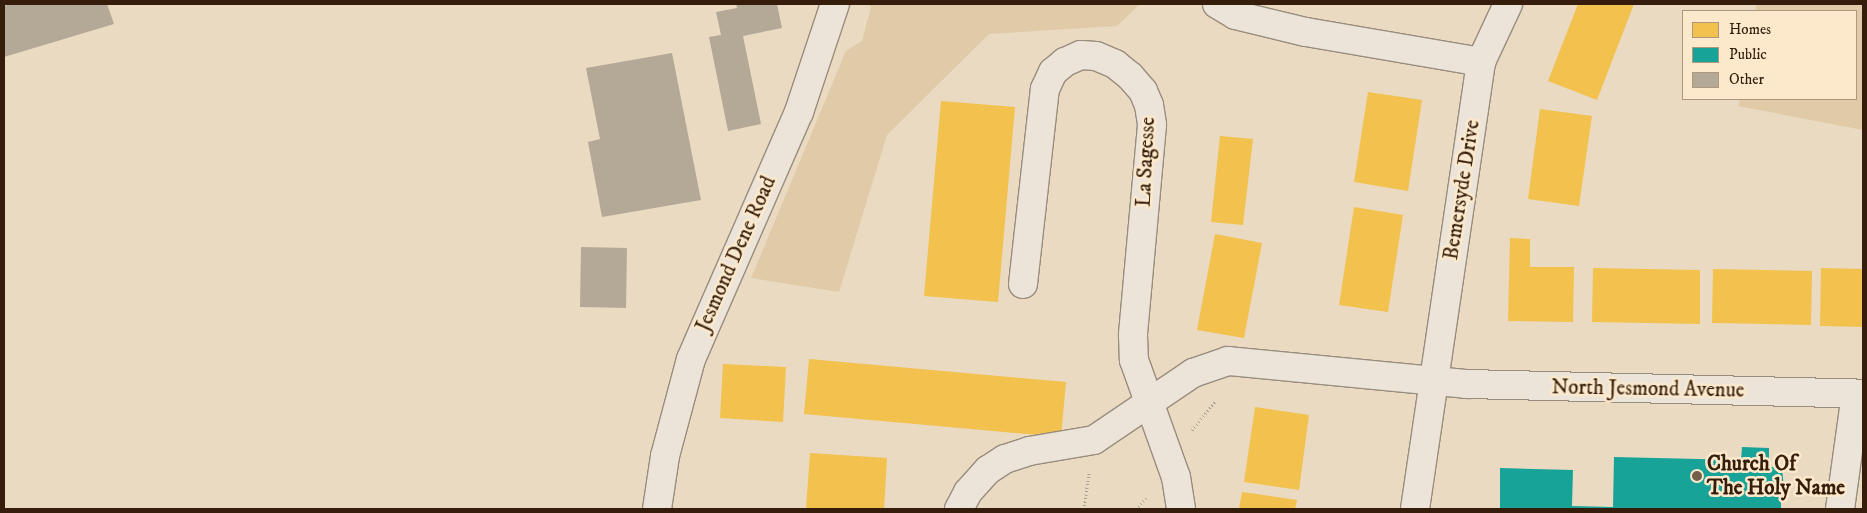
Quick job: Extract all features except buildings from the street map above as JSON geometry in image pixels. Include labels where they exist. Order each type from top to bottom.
[{"type":"street","name":"Jesmond Dene Road","points":[[657,509],[665,456],[691,359],[799,112],[835,4]]},
{"type":"street","points":[[1217,4],[1236,15],[1306,32],[1481,62]]},
{"type":"street","name":"Bemersyde Drive","points":[[1415,509],[1432,382],[1481,62],[1508,4]]},
{"type":"street","name":"La Sagesse","points":[[1023,284],[1045,89],[1054,72],[1065,62],[1081,55],[1096,56],[1115,64],[1130,76],[1143,91],[1149,105],[1152,125],[1133,335],[1134,360],[1148,404],[1176,477],[1181,509]]},
{"type":"street","points":[[959,509],[968,492],[988,470],[1005,459],[1029,451],[1094,440],[1193,373],[1228,361],[1248,360],[1432,382]]},
{"type":"street","name":"North Jesmond Avenue","points":[[1432,382],[1860,394]]},
{"type":"street","points":[[1840,509],[1860,394]]},
{"type":"path","points":[[1164,444],[1197,425],[1218,398]]},
{"type":"shaded area","points":[[868,4],[1140,4],[1117,26],[989,34],[887,135],[839,292],[751,278],[846,51],[862,41],[871,7]]},
{"type":"shaded area","points":[[1757,4],[1863,4],[1863,130],[1738,106],[1740,100],[1857,100],[1857,10],[1755,10]]},
{"type":"place","name":"Church Of The Holy Name","points":[[1697,476]]}]
